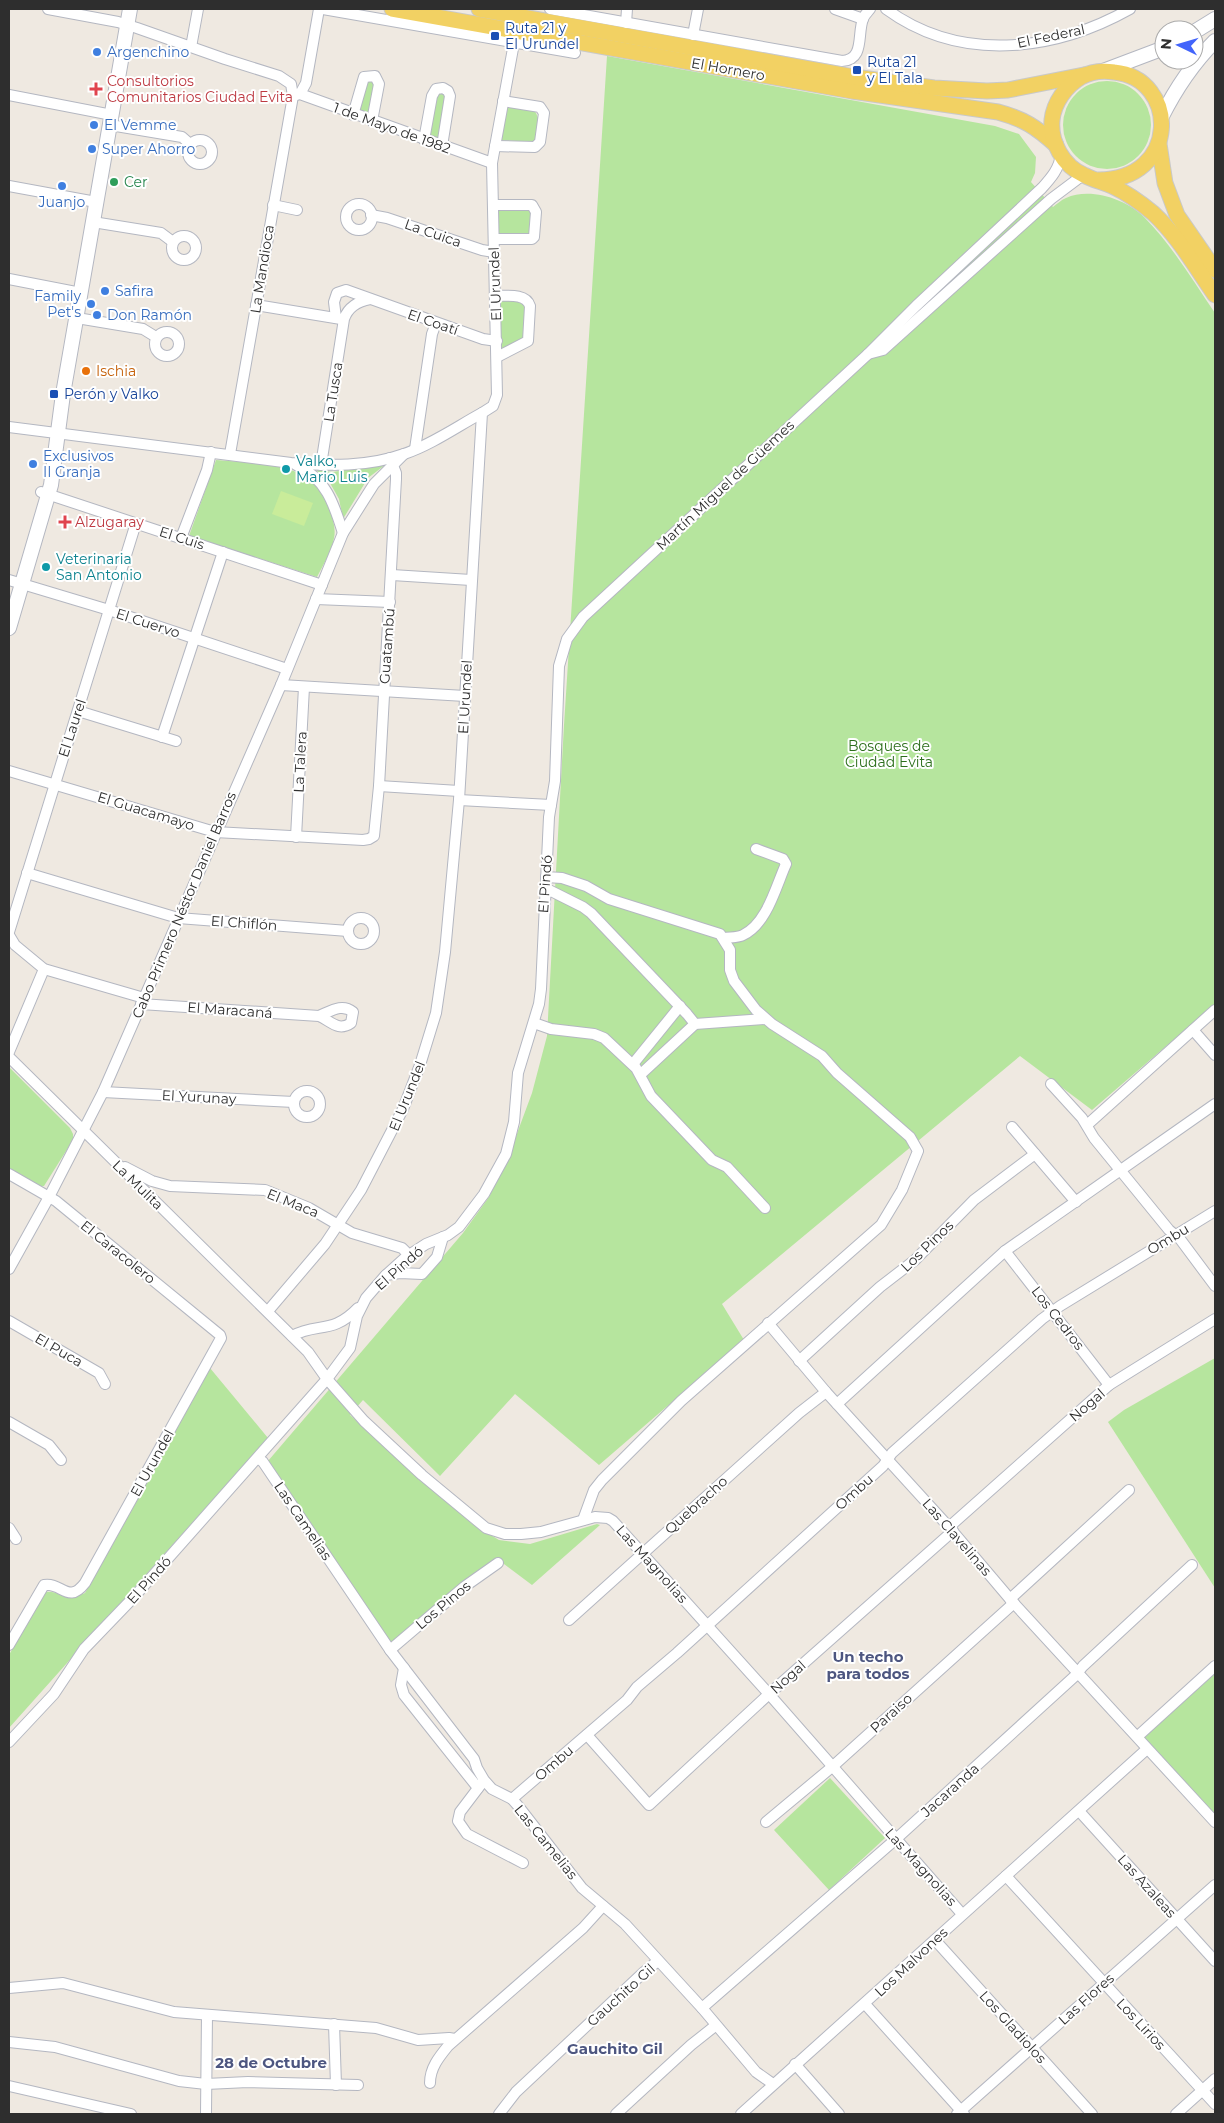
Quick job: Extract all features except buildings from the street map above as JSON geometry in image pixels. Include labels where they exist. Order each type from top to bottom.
[{"type":"main road","points":[[9,601],[45,494],[57,449],[57,433],[130,9]]},
{"type":"main road","name":"El Hornero","points":[[392,9],[852,92],[998,112],[1019,118],[1031,124],[1058,150]]},
{"type":"main road","name":"El Hornero","points":[[479,9],[854,77],[934,88],[987,91],[1008,90],[1084,76]]},
{"type":"main road","points":[[1212,9],[1215,12]]},
{"type":"main road","points":[[1204,26],[1215,19]]},
{"type":"main road","points":[[1161,118],[1177,87],[1190,68],[1215,41]]},
{"type":"main road","points":[[1154,52],[1084,76],[1065,90],[1056,104],[1052,120],[1058,150],[1071,167],[1128,195],[1153,214],[1169,229],[1215,295]]},
{"type":"main road","points":[[1090,178],[1114,180],[1129,176],[1144,166],[1152,156],[1162,130],[1157,103],[1148,89],[1136,79],[1121,72],[1103,70]]},
{"type":"main road","points":[[1158,144],[1165,183],[1177,214],[1215,270]]},
{"type":"main road","points":[[9,628],[15,582]]},
{"type":"street","points":[[48,9],[128,25],[191,48],[198,9]]},
{"type":"street","name":"La Mandioca","points":[[230,454],[273,206],[297,95],[306,83],[319,9]]},
{"type":"street","points":[[323,9],[575,53]]},
{"type":"street","name":"El Hornero","points":[[550,9],[842,62],[850,61],[858,50],[863,19]]},
{"type":"street","points":[[612,20],[613,9]]},
{"type":"street","points":[[626,23],[627,9]]},
{"type":"street","points":[[693,35],[698,9]]},
{"type":"street","points":[[835,9],[863,19],[870,9]]},
{"type":"street","name":"El Federal","points":[[886,9],[922,32],[947,40],[976,45],[997,46],[1044,41],[1067,35],[1091,28],[1130,9]]},
{"type":"street","name":"El Urundel","points":[[268,1311],[283,1296],[339,1224],[361,1190],[388,1140],[416,1074],[432,1027],[445,952],[459,795],[482,413],[493,406],[496,400],[497,342],[492,163],[514,43]]},
{"type":"street","name":"La Mandioca","points":[[191,48],[280,76],[291,84],[297,95]]},
{"type":"street","points":[[353,115],[364,77],[375,76],[379,84],[372,121]]},
{"type":"street","points":[[424,140],[432,96],[436,89],[443,88],[448,91],[450,96],[442,146]]},
{"type":"street","points":[[9,95],[178,136],[190,144]]},
{"type":"street","name":"1 de Mayo de 1982","points":[[297,95],[492,163]]},
{"type":"street","points":[[495,146],[535,147],[540,142],[544,120],[542,110],[534,106],[503,100]]},
{"type":"street","name":"Martín Miguel de Güemes","points":[[583,617],[867,355],[916,306],[1042,188],[1060,164],[1058,150]]},
{"type":"street","name":"Martín Miguel de Güemes","points":[[867,355],[883,350],[1051,199],[1090,178]]},
{"type":"street","points":[[9,186],[96,202]]},
{"type":"street","points":[[494,205],[532,205],[536,212],[534,237],[532,239],[494,239]]},
{"type":"street","points":[[273,206],[297,210]]},
{"type":"street","name":"La Cuica","points":[[371,215],[387,218],[482,250],[494,252]]},
{"type":"street","points":[[93,222],[161,232],[173,242]]},
{"type":"street","points":[[9,279],[81,293]]},
{"type":"street","name":"El Coatí","points":[[340,318],[334,298],[341,290],[483,340],[497,342]]},
{"type":"street","points":[[495,296],[522,297],[529,302],[530,306],[528,341],[497,357]]},
{"type":"street","points":[[256,305],[340,318],[354,305],[370,300]]},
{"type":"street","points":[[77,318],[143,329],[156,337]]},
{"type":"street","name":"La Tusca","points":[[321,465],[340,318]]},
{"type":"street","points":[[415,449],[436,323]]},
{"type":"street","points":[[9,427],[291,463],[349,465],[391,461],[482,413]]},
{"type":"street","points":[[181,538],[211,452]]},
{"type":"street","name":"Cabo Primero Néstor Daniel Barros","points":[[9,1269],[49,1197],[103,1092],[281,685],[343,533],[363,500],[391,461]]},
{"type":"street","name":"Guatambú","points":[[374,836],[379,786],[392,575],[396,478],[391,461]]},
{"type":"street","points":[[291,463],[308,471],[321,482],[331,498],[343,533]]},
{"type":"street","name":"El Cuis","points":[[45,494],[322,584]]},
{"type":"street","name":"El Laurel","points":[[44,968],[15,945],[9,933],[136,524]]},
{"type":"street","points":[[162,737],[223,552]]},
{"type":"street","points":[[392,575],[471,580]]},
{"type":"street","name":"El Cuervo","points":[[15,582],[110,610],[287,669]]},
{"type":"street","points":[[316,599],[390,602]]},
{"type":"street","name":"El Pindó","points":[[9,1742],[54,1694],[84,1649],[134,1598],[327,1379],[350,1348],[361,1306],[385,1276],[409,1255],[426,1244],[454,1232],[478,1202],[506,1154],[514,1122],[518,1073],[534,1023],[541,989],[545,888],[551,805],[555,781],[559,666],[567,639],[583,617]]},
{"type":"street","points":[[281,685],[465,696]]},
{"type":"street","name":"La Talera","points":[[296,837],[304,687]]},
{"type":"street","points":[[78,711],[176,741]]},
{"type":"street","name":"El Guacamayo","points":[[9,771],[216,832],[363,840],[369,840],[374,836]]},
{"type":"street","points":[[379,786],[551,805]]},
{"type":"street","points":[[724,938],[745,934],[757,923],[764,914],[786,864],[783,859],[756,849]]},
{"type":"street","name":"El Chiflón","points":[[27,873],[178,918],[348,930]]},
{"type":"street","points":[[546,877],[562,878],[586,886],[604,897],[711,930],[724,938],[730,950],[730,970],[734,981],[765,1019],[822,1056],[837,1074],[910,1137],[918,1151],[902,1190],[881,1225],[681,1401],[602,1480],[594,1490],[583,1520]]},
{"type":"street","points":[[545,888],[591,913],[695,1024]]},
{"type":"street","points":[[9,1052],[44,968]]},
{"type":"street","name":"El Maracaná","points":[[44,968],[142,1001],[320,1016]]},
{"type":"street","points":[[633,1064],[680,1006]]},
{"type":"street","points":[[1087,1125],[1215,1010]]},
{"type":"street","points":[[641,1074],[695,1024],[765,1019]]},
{"type":"street","points":[[534,1023],[551,1029],[600,1036],[633,1064],[641,1074],[651,1096],[712,1160],[727,1167],[765,1208]]},
{"type":"street","points":[[1193,1030],[1215,1055]]},
{"type":"street","name":"La Mulita","points":[[9,1057],[83,1132],[268,1311]]},
{"type":"street","points":[[1051,1084],[1087,1125],[1094,1138],[1215,1286]]},
{"type":"street","name":"El Yurunay","points":[[103,1092],[294,1102]]},
{"type":"street","points":[[837,1404],[1005,1251],[1122,1171],[1215,1104]]},
{"type":"street","points":[[1012,1127],[1076,1202]]},
{"type":"street","name":"Los Pinos","points":[[799,1361],[880,1287],[915,1260],[974,1200],[1035,1154]]},
{"type":"street","name":"El Maca","points":[[113,1160],[152,1181],[170,1186],[264,1190],[309,1208],[352,1233],[402,1248],[409,1255]]},
{"type":"street","name":"El Caracolero","points":[[9,1174],[49,1197],[220,1335],[220,1338]]},
{"type":"street","name":"Ombu","points":[[512,1799],[627,1700],[641,1682],[707,1626],[883,1466],[892,1453],[1053,1311],[1215,1211]]},
{"type":"street","points":[[385,1276],[400,1273],[422,1274],[438,1258],[443,1237]]},
{"type":"street","name":"Los Cedros","points":[[1005,1251],[1109,1385]]},
{"type":"street","points":[[292,1336],[300,1332],[335,1325],[350,1317],[361,1306]]},
{"type":"street","name":"Las Magnolias","points":[[268,1311],[314,1359],[327,1379],[364,1420],[422,1475],[486,1528],[505,1534],[521,1534],[541,1532],[595,1517],[608,1518],[769,1694],[962,1914]]},
{"type":"street","name":"Nogal","points":[[587,1735],[649,1805],[1109,1385],[1215,1319]]},
{"type":"street","name":"El Puca","points":[[9,1321],[99,1372],[105,1384]]},
{"type":"street","name":"Las Clavelinas","points":[[768,1324],[826,1392],[951,1529],[1012,1601],[1215,1822]]},
{"type":"street","name":"El Urundel","points":[[9,1645],[44,1585],[50,1584],[71,1593],[81,1588],[220,1338]]},
{"type":"street","name":"Quebracho","points":[[570,1620],[799,1413],[826,1392]]},
{"type":"street","points":[[9,1422],[49,1445],[61,1460]]},
{"type":"street","name":"Las Camelias","points":[[258,1458],[263,1462],[390,1650],[474,1759],[481,1784],[512,1799],[582,1888],[625,1924],[702,2008],[715,2026],[756,2072],[772,2084]]},
{"type":"street","name":"Paraiso","points":[[766,1822],[832,1767],[1129,1490]]},
{"type":"street","points":[[9,1528],[16,1539]]},
{"type":"street","name":"Los Pinos","points":[[390,1650],[464,1587],[498,1563]]},
{"type":"street","name":"Jacaranda","points":[[702,2008],[896,1839],[1192,1565]]},
{"type":"street","points":[[1138,1736],[1215,1666]]},
{"type":"street","points":[[404,1668],[401,1685],[404,1695],[481,1784],[460,1812],[458,1821],[467,1834],[523,1863]]},
{"type":"street","name":"Los Malvones","points":[[741,2114],[772,2084],[865,2004],[962,1914],[1147,1749]]},
{"type":"street","name":"Las Azaleas","points":[[1079,1811],[1215,1960]]},
{"type":"street","name":"Los Lirios","points":[[1006,1876],[1215,2104]]},
{"type":"street","name":"Las Flores","points":[[961,2113],[1215,1885]]},
{"type":"street","points":[[430,2083],[431,2072],[436,2061],[455,2039],[583,1928],[603,1906]]},
{"type":"street","name":"Los Gladiolos","points":[[934,1940],[1092,2114]]},
{"type":"street","name":"Gauchito Gil","points":[[499,2114],[516,2092],[644,1972],[658,1962]]},
{"type":"street","points":[[9,1988],[63,1982],[161,2010],[376,2028],[418,2040],[455,2039]]},
{"type":"street","points":[[865,2004],[961,2113]]},
{"type":"street","points":[[206,2114],[207,2015]]},
{"type":"street","points":[[334,2024],[336,2085]]},
{"type":"street","points":[[616,2114],[691,2045],[715,2026]]},
{"type":"street","points":[[9,2042],[55,2047],[169,2079],[206,2084],[248,2082],[358,2086]]},
{"type":"street","points":[[795,2064],[839,2114]]},
{"type":"street","points":[[1176,2114],[1215,2079]]},
{"type":"street","points":[[9,2086],[131,2114]]},
{"type":"green space","name":"Bosques de Ciudad Evita","points":[[607,56],[995,126],[1019,134],[1036,157],[1035,173],[1031,182],[1053,207],[1066,198],[1086,194],[1096,194],[1128,205],[1144,217],[1173,251],[1215,313],[1215,1004],[1092,1110],[1020,1056],[722,1304],[744,1340],[599,1465],[515,1394],[440,1476],[363,1400],[350,1415],[471,1523],[499,1540],[530,1544],[597,1524],[600,1525],[532,1585],[496,1558],[392,1642],[388,1639],[268,1461],[463,1233],[489,1197],[512,1147],[532,1093],[547,1036],[564,725]]},
{"type":"green space","points":[[367,79],[374,82],[368,115],[358,113]]},
{"type":"green space","points":[[1107,81],[1124,85],[1138,94],[1147,108],[1151,125],[1147,142],[1138,156],[1124,165],[1107,169],[1090,165],[1076,156],[1067,142],[1063,125],[1067,108],[1076,94],[1090,85]]},
{"type":"green space","points":[[439,91],[446,96],[437,142],[427,138],[435,96]]},
{"type":"green space","points":[[505,107],[534,110],[539,121],[537,139],[533,142],[499,140]]},
{"type":"green space","points":[[527,208],[531,212],[529,234],[497,235],[496,210]]},
{"type":"green space","points":[[498,300],[522,300],[525,302],[526,337],[501,350]]},
{"type":"green space","points":[[216,460],[267,464],[284,468],[299,473],[312,482],[323,494],[335,531],[331,548],[317,577],[189,536]]},
{"type":"green space","points":[[384,463],[385,465],[368,478],[343,519],[339,499],[330,483],[316,470],[333,472]]},
{"type":"green space","points":[[281,491],[313,503],[304,526],[272,514]]},
{"type":"green space","points":[[9,1067],[70,1128],[73,1134],[73,1140],[44,1186],[40,1186],[9,1168]]},
{"type":"green space","points":[[1215,1358],[1215,1588],[1108,1422],[1124,1410]]},
{"type":"green space","points":[[210,1368],[268,1438],[9,1728],[9,1655],[44,1592],[68,1597],[85,1593]]},
{"type":"green space","points":[[1215,1672],[1215,1816],[1143,1737]]},
{"type":"green space","points":[[830,1778],[885,1838],[829,1890],[774,1830]]},
{"type":"place","name":"Ruta 21 y El Urundel","points":[[495,36]]},
{"type":"place","name":"Argenchino","points":[[97,52]]},
{"type":"place","name":"Ruta 21 y El Tala","points":[[857,70]]},
{"type":"place","name":"Consultorios Comunitarios Ciudad Evita","points":[[96,89]]},
{"type":"place","name":"El Vemme","points":[[94,125]]},
{"type":"place","name":"Super Ahorro","points":[[92,149]]},
{"type":"place","name":"Cer","points":[[114,182]]},
{"type":"place","name":"Juanjo","points":[[62,186]]},
{"type":"place","name":"Safira","points":[[105,291]]},
{"type":"place","name":"Family Pet's","points":[[91,304]]},
{"type":"place","name":"Don Ramón","points":[[97,315]]},
{"type":"place","name":"Ischia","points":[[86,371]]},
{"type":"place","name":"Perón y Valko","points":[[54,394]]},
{"type":"place","name":"Exclusivos II Granja","points":[[33,464]]},
{"type":"place","name":"Valko, Mario Luis","points":[[286,469]]},
{"type":"place","name":"Alzugaray","points":[[65,522]]},
{"type":"place","name":"Veterinaria San Antonio","points":[[46,567]]},
{"type":"district","name":"Un techo para todos","points":[[868,1666]]},
{"type":"district","name":"Gauchito Gil","points":[[615,2049]]},
{"type":"district","name":"28 de Octubre","points":[[271,2063]]}]
